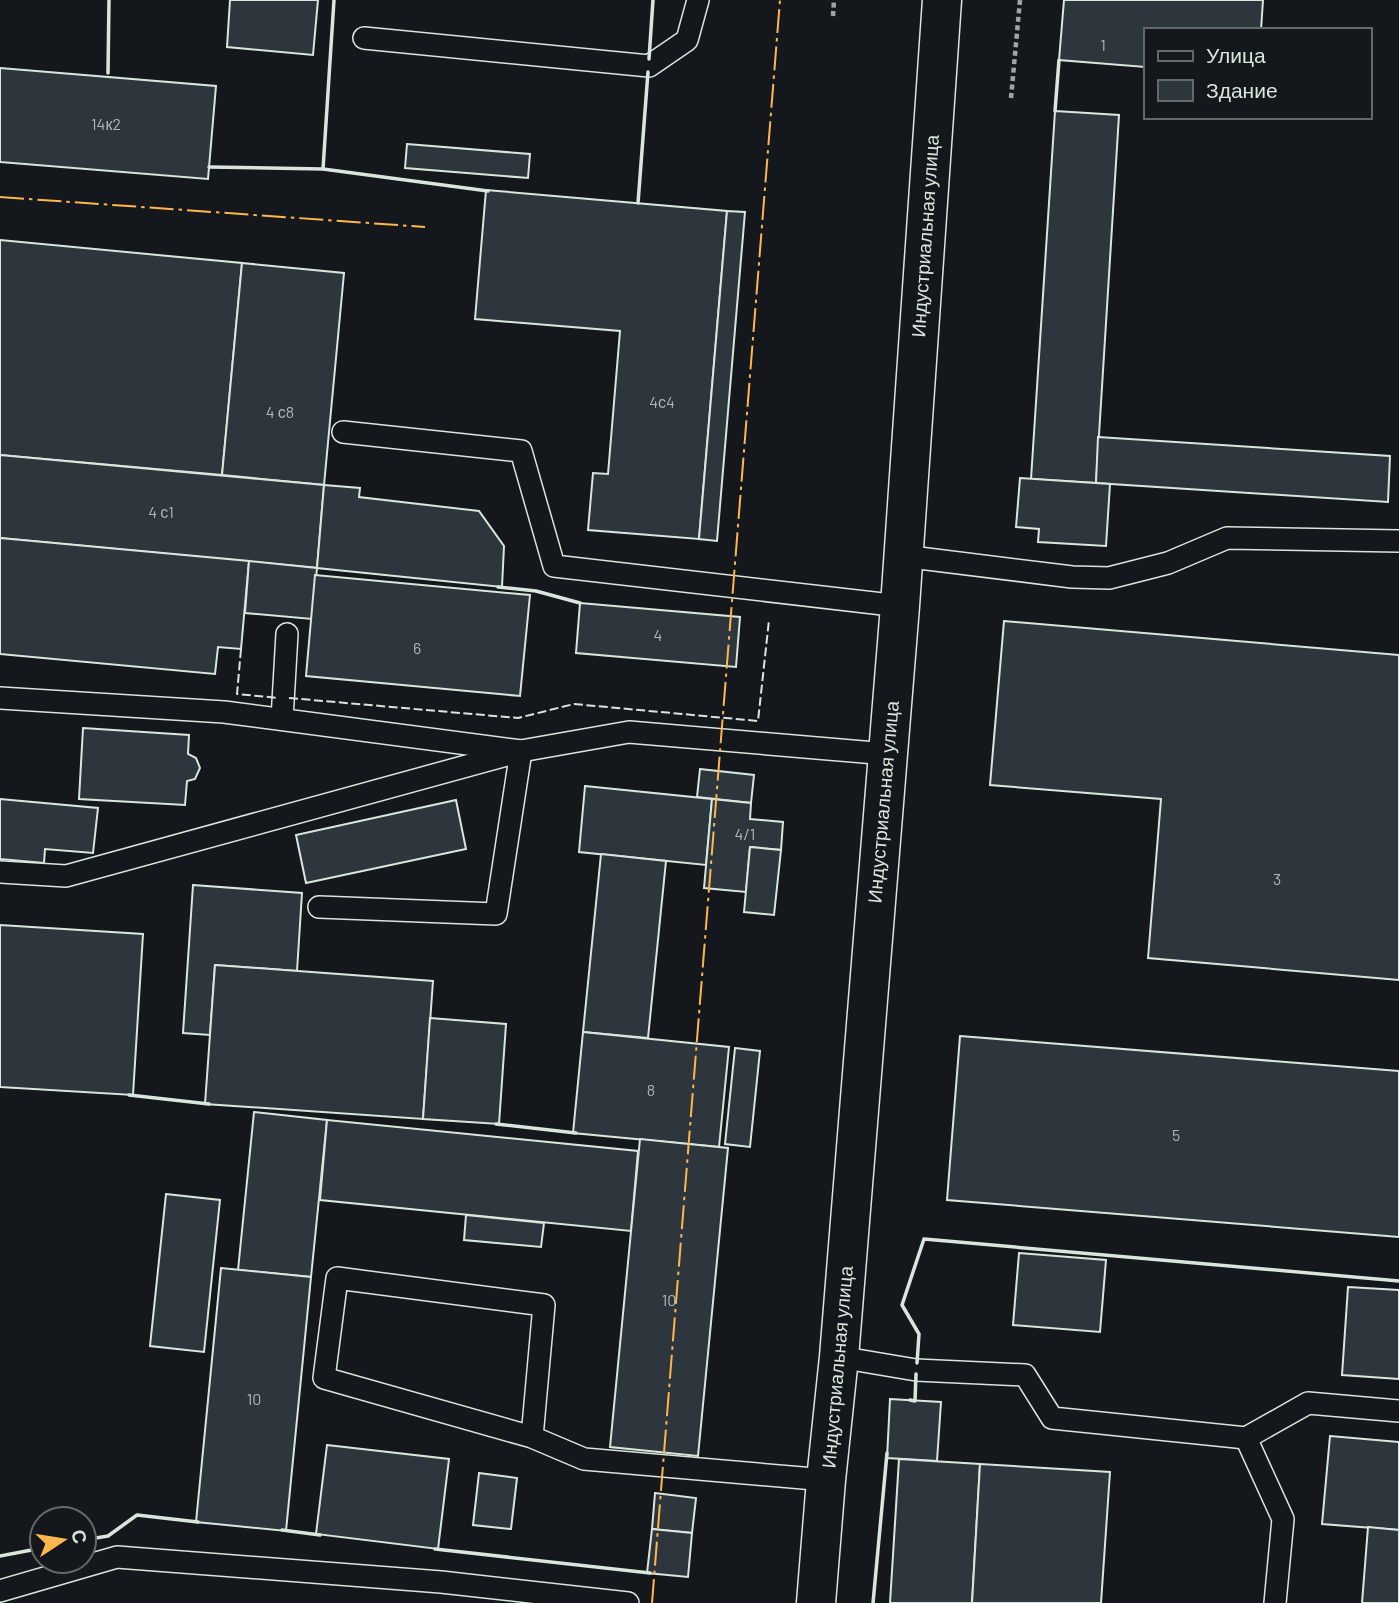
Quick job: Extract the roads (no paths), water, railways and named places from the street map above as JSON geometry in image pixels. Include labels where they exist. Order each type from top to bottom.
[{"type":"main road","name":"Индустриальная улица","points":[[816,1603],[839,1357],[900,606],[942,0]]},
{"type":"lane","points":[[365,38],[649,66],[687,40],[698,0]]},
{"type":"lane","points":[[343,432],[521,451],[554,566],[900,606]]},
{"type":"lane","points":[[903,556],[1072,577],[1109,578],[1168,563],[1227,538],[1399,541]]},
{"type":"lane","points":[[282,719],[287,634]]},
{"type":"lane","points":[[0,698],[224,712],[521,751]]},
{"type":"lane","points":[[0,872],[66,876],[521,751],[629,732],[887,754]]},
{"type":"lane","points":[[319,907],[496,914],[521,751]]},
{"type":"lane","points":[[532,1437],[544,1305],[337,1278],[324,1378],[532,1437],[584,1459],[826,1480]]},
{"type":"lane","points":[[839,1357],[916,1370],[1025,1375],[1052,1418],[1246,1438],[1308,1403],[1399,1411]]},
{"type":"lane","points":[[1246,1438],[1283,1519],[1275,1603]]},
{"type":"lane","points":[[0,1591],[117,1557],[441,1582],[582,1601],[628,1603]]}]
